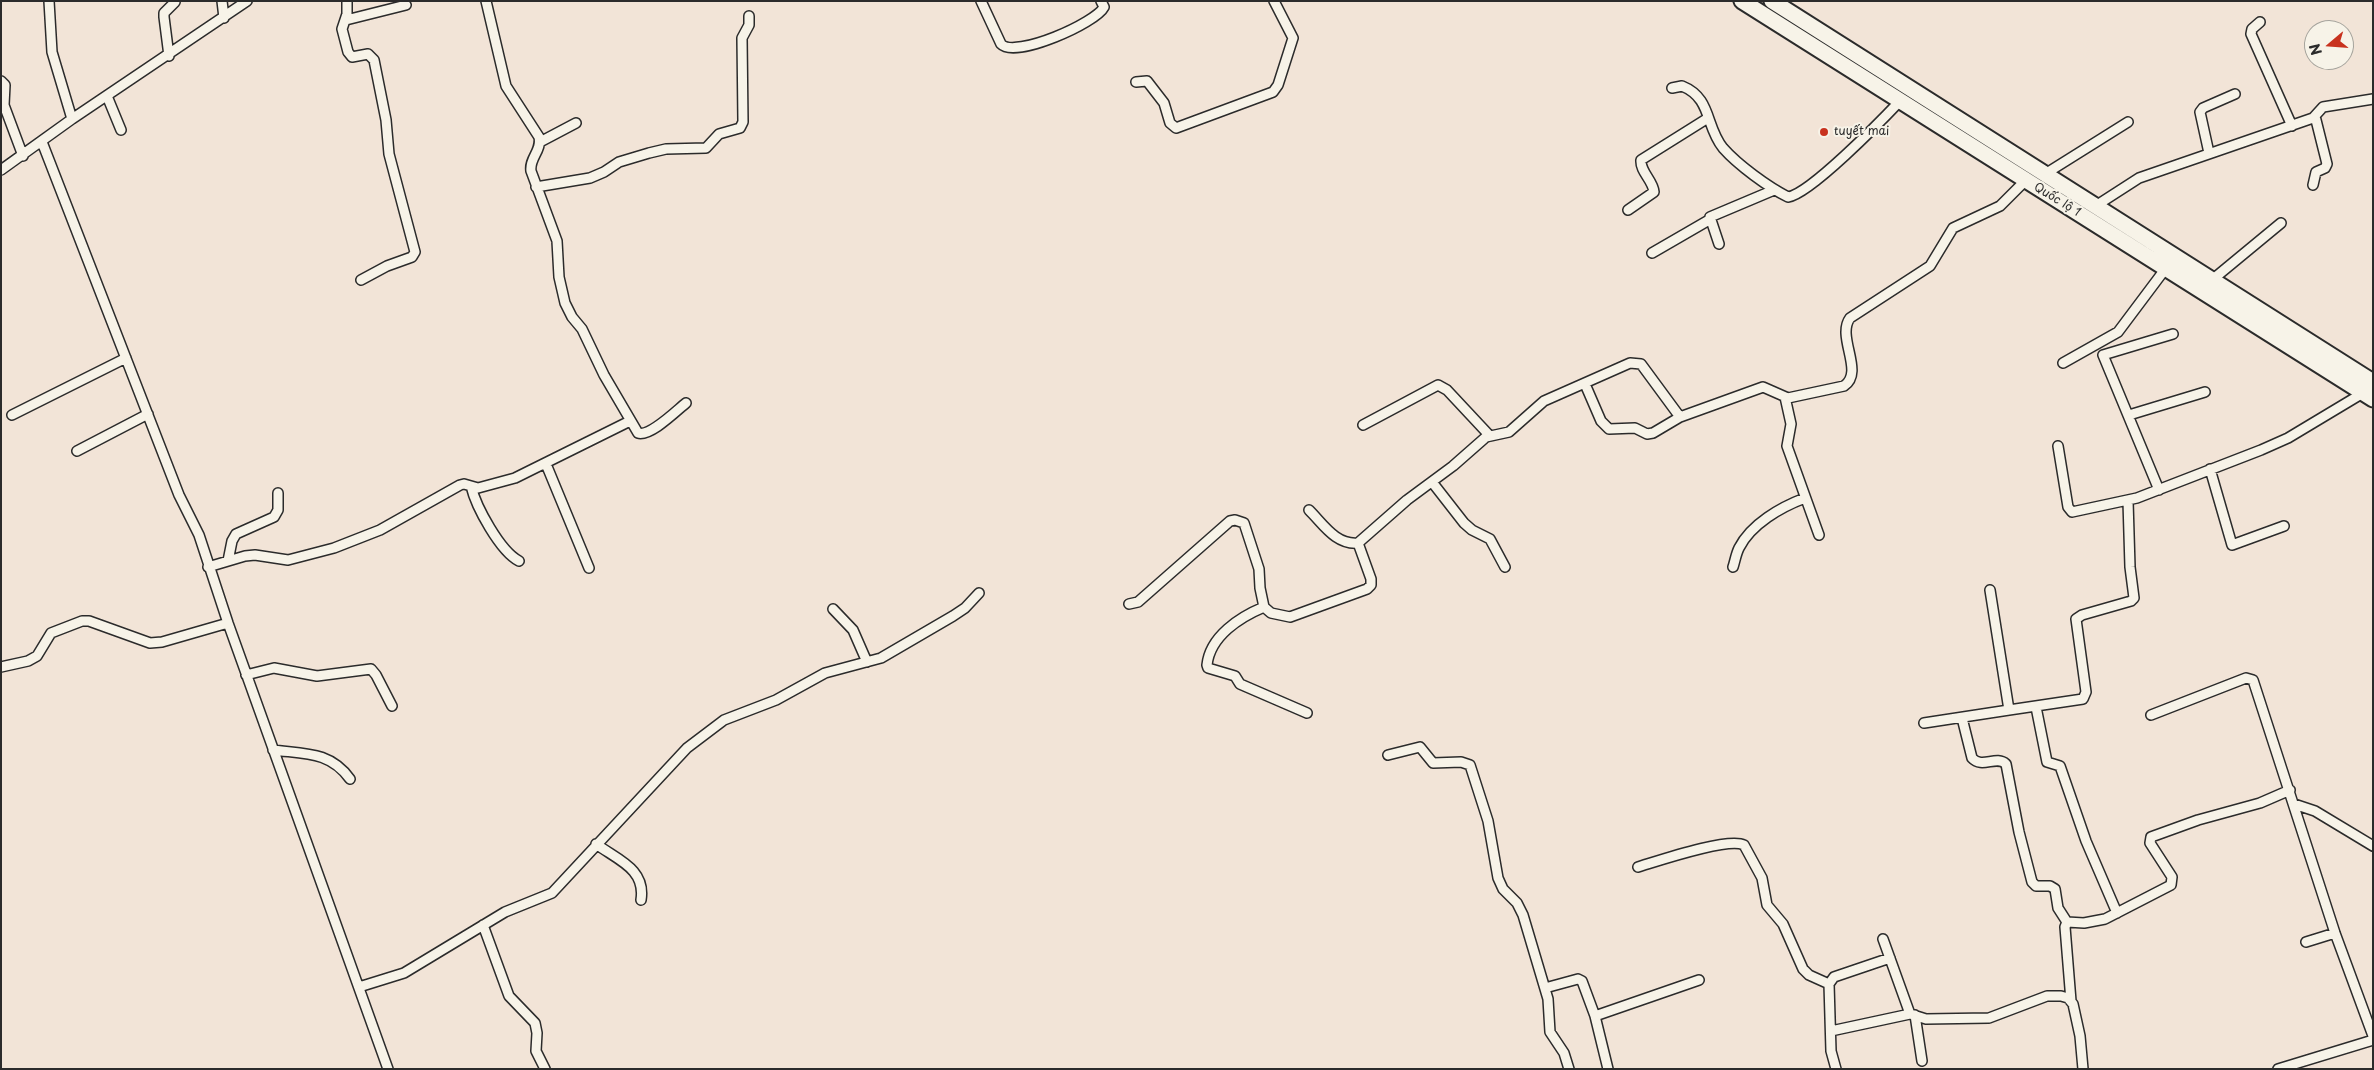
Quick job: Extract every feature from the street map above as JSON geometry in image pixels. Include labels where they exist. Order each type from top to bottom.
[{"type":"highway","name":"Quốc lộ 1","points":[[1742,1],[1762,6],[1900,101],[2166,268],[2369,391]]},
{"type":"highway","name":"Quốc lộ 1","points":[[1772,1],[2212,280],[2369,391]]},
{"type":"street","points":[[49,1],[52,52],[72,119]]},
{"type":"street","points":[[222,1],[224,18]]},
{"type":"street","points":[[1,170],[72,119],[247,1]]},
{"type":"street","points":[[347,1],[346,20],[342,33],[349,55],[354,57],[368,54],[374,60],[386,120],[389,154],[415,252],[412,257],[387,266],[361,280]]},
{"type":"street","points":[[486,1],[506,86],[536,130],[540,142]]},
{"type":"street","points":[[981,1],[1001,44],[1007,48],[1040,44],[1056,37],[1097,15],[1104,7],[1101,1]]},
{"type":"street","points":[[1136,82],[1147,81],[1164,102],[1170,123],[1176,128],[1273,92],[1278,85],[1293,38],[1274,1]]},
{"type":"street","points":[[168,56],[164,13],[175,2]]},
{"type":"street","points":[[346,20],[406,5]]},
{"type":"street","points":[[536,187],[590,178],[604,172],[619,162],[666,149],[706,148],[719,134],[740,128],[743,122],[742,38],[748,29],[750,16]]},
{"type":"street","points":[[2260,22],[2252,29],[2251,34],[2292,126]]},
{"type":"street","points":[[1,81],[6,84],[4,101],[6,110],[23,156]]},
{"type":"street","points":[[1672,88],[1682,86],[1701,99],[1711,128],[1724,148],[1774,190],[1788,197],[1798,194],[1867,136],[1900,101]]},
{"type":"street","points":[[2210,153],[2200,112],[2234,94]]},
{"type":"street","points":[[107,96],[121,130]]},
{"type":"street","points":[[2094,206],[2139,178],[2292,126],[2315,116],[2323,106],[2373,99]]},
{"type":"street","points":[[2313,185],[2316,172],[2325,168],[2327,164],[2315,116]]},
{"type":"street","points":[[1628,210],[1654,192],[1654,188],[1641,167],[1641,160],[1708,118]]},
{"type":"street","points":[[2045,174],[2128,122]]},
{"type":"street","points":[[576,123],[540,142],[530,166],[557,241],[559,277],[565,303],[572,317],[582,329],[638,433],[646,434],[686,403]]},
{"type":"street","points":[[42,142],[182,504],[199,535],[208,567],[246,675],[388,1069]]},
{"type":"street","points":[[1584,384],[1601,421],[1609,429],[1635,428],[1647,434],[1653,433],[1680,417],[1760,387],[1765,387],[1785,398],[1847,385],[1851,376],[1852,364],[1844,328],[1850,318],[1930,266],[1953,228],[2000,206],[2026,180]]},
{"type":"street","points":[[1652,253],[1709,220],[1710,217],[1724,209],[1774,190]]},
{"type":"street","points":[[1709,220],[1719,244]]},
{"type":"street","points":[[2212,280],[2281,223]]},
{"type":"street","points":[[2063,363],[2086,352],[2118,332],[2166,268]]},
{"type":"street","points":[[2159,490],[2103,355],[2173,334]]},
{"type":"street","points":[[12,415],[126,358]]},
{"type":"street","points":[[1310,510],[1338,540],[1348,544],[1358,543],[1407,500],[1432,482],[1481,441],[1490,436],[1509,432],[1544,401],[1630,363],[1639,362],[1680,417]]},
{"type":"street","points":[[1363,426],[1438,385],[1447,390],[1490,436]]},
{"type":"street","points":[[2058,446],[2071,512],[2128,501],[2288,438],[2369,391]]},
{"type":"street","points":[[2129,415],[2205,392]]},
{"type":"street","points":[[1785,398],[1791,424],[1787,446],[1819,536]]},
{"type":"street","points":[[78,451],[148,414]]},
{"type":"street","points":[[208,567],[251,555],[288,560],[334,548],[380,530],[460,485],[484,487],[515,478],[630,421]]},
{"type":"street","points":[[546,464],[589,568]]},
{"type":"street","points":[[2210,469],[2232,545],[2284,526]]},
{"type":"street","points":[[1432,482],[1472,530],[1490,538],[1505,567]]},
{"type":"street","points":[[471,486],[476,504],[501,544],[511,557],[519,561]]},
{"type":"street","points":[[228,561],[232,542],[236,534],[274,517],[278,510],[278,493]]},
{"type":"street","points":[[1733,567],[1739,548],[1758,526],[1774,512],[1805,498]]},
{"type":"street","points":[[1924,722],[2075,702],[2086,697],[2085,676],[2075,623],[2078,617],[2133,600],[2128,501]]},
{"type":"street","points":[[1129,604],[1138,602],[1230,521],[1235,520],[1244,523],[1259,569],[1264,607],[1271,613],[1290,617],[1370,587],[1371,579],[1358,543]]},
{"type":"street","points":[[1990,590],[2009,710]]},
{"type":"street","points":[[359,988],[404,973],[505,912],[552,893],[688,748],[711,728],[746,710],[776,700],[825,673],[864,655],[881,658],[965,608],[978,593]]},
{"type":"street","points":[[1264,607],[1248,614],[1229,628],[1209,655],[1208,668],[1235,676],[1240,684],[1307,712]]},
{"type":"street","points":[[833,609],[853,630],[864,655]]},
{"type":"street","points":[[1,666],[33,659],[40,652],[51,632],[82,621],[89,621],[150,643],[162,642],[228,623]]},
{"type":"street","points":[[246,675],[274,668],[317,676],[371,669],[392,706]]},
{"type":"street","points":[[2151,715],[2250,678],[2254,683],[2335,933],[2373,1036]]},
{"type":"street","points":[[2036,707],[2046,759],[2060,766],[2086,841],[2117,912]]},
{"type":"street","points":[[1962,718],[1972,758],[1979,762],[2001,760],[2007,767],[2019,832],[2032,882],[2036,886],[2050,886],[2055,889],[2058,908],[2067,922]]},
{"type":"street","points":[[1388,755],[1420,747],[1433,763],[1461,762],[1470,765],[1488,821],[1496,873],[1503,889],[1517,902],[1550,1007],[1550,1032],[1564,1052],[1569,1069]]},
{"type":"street","points":[[273,750],[330,759],[343,769],[350,779]]},
{"type":"street","points":[[2067,922],[2101,921],[2171,885],[2172,877],[2150,843],[2151,837],[2198,820],[2260,802],[2290,790]]},
{"type":"street","points":[[2294,804],[2315,811],[2373,846]]},
{"type":"street","points":[[1638,867],[1705,848],[1737,843],[1744,845],[1762,878],[1767,905],[1783,924],[1803,969],[1809,976],[1829,984]]},
{"type":"street","points":[[596,844],[636,873],[643,889],[641,900]]},
{"type":"street","points":[[2067,922],[2065,927],[2071,1001],[2078,1028],[2083,1069]]},
{"type":"street","points":[[483,925],[509,996],[535,1024],[537,1033],[536,1051],[545,1069]]},
{"type":"street","points":[[2306,942],[2335,933]]},
{"type":"street","points":[[1883,939],[1913,1014],[1922,1061]]},
{"type":"street","points":[[1836,1069],[1831,1055],[1829,984],[1834,977],[1890,958]]},
{"type":"street","points":[[1545,988],[1578,979],[1582,981],[1595,1016],[1608,1069]]},
{"type":"street","points":[[1595,1016],[1699,980]]},
{"type":"street","points":[[1831,1031],[1913,1014],[1926,1019],[1989,1018],[2047,996],[2061,996],[2071,1001]]},
{"type":"street","points":[[2278,1069],[2373,1040]]},
{"type":"place","name":"tuyết mai","points":[[1824,132]]}]
